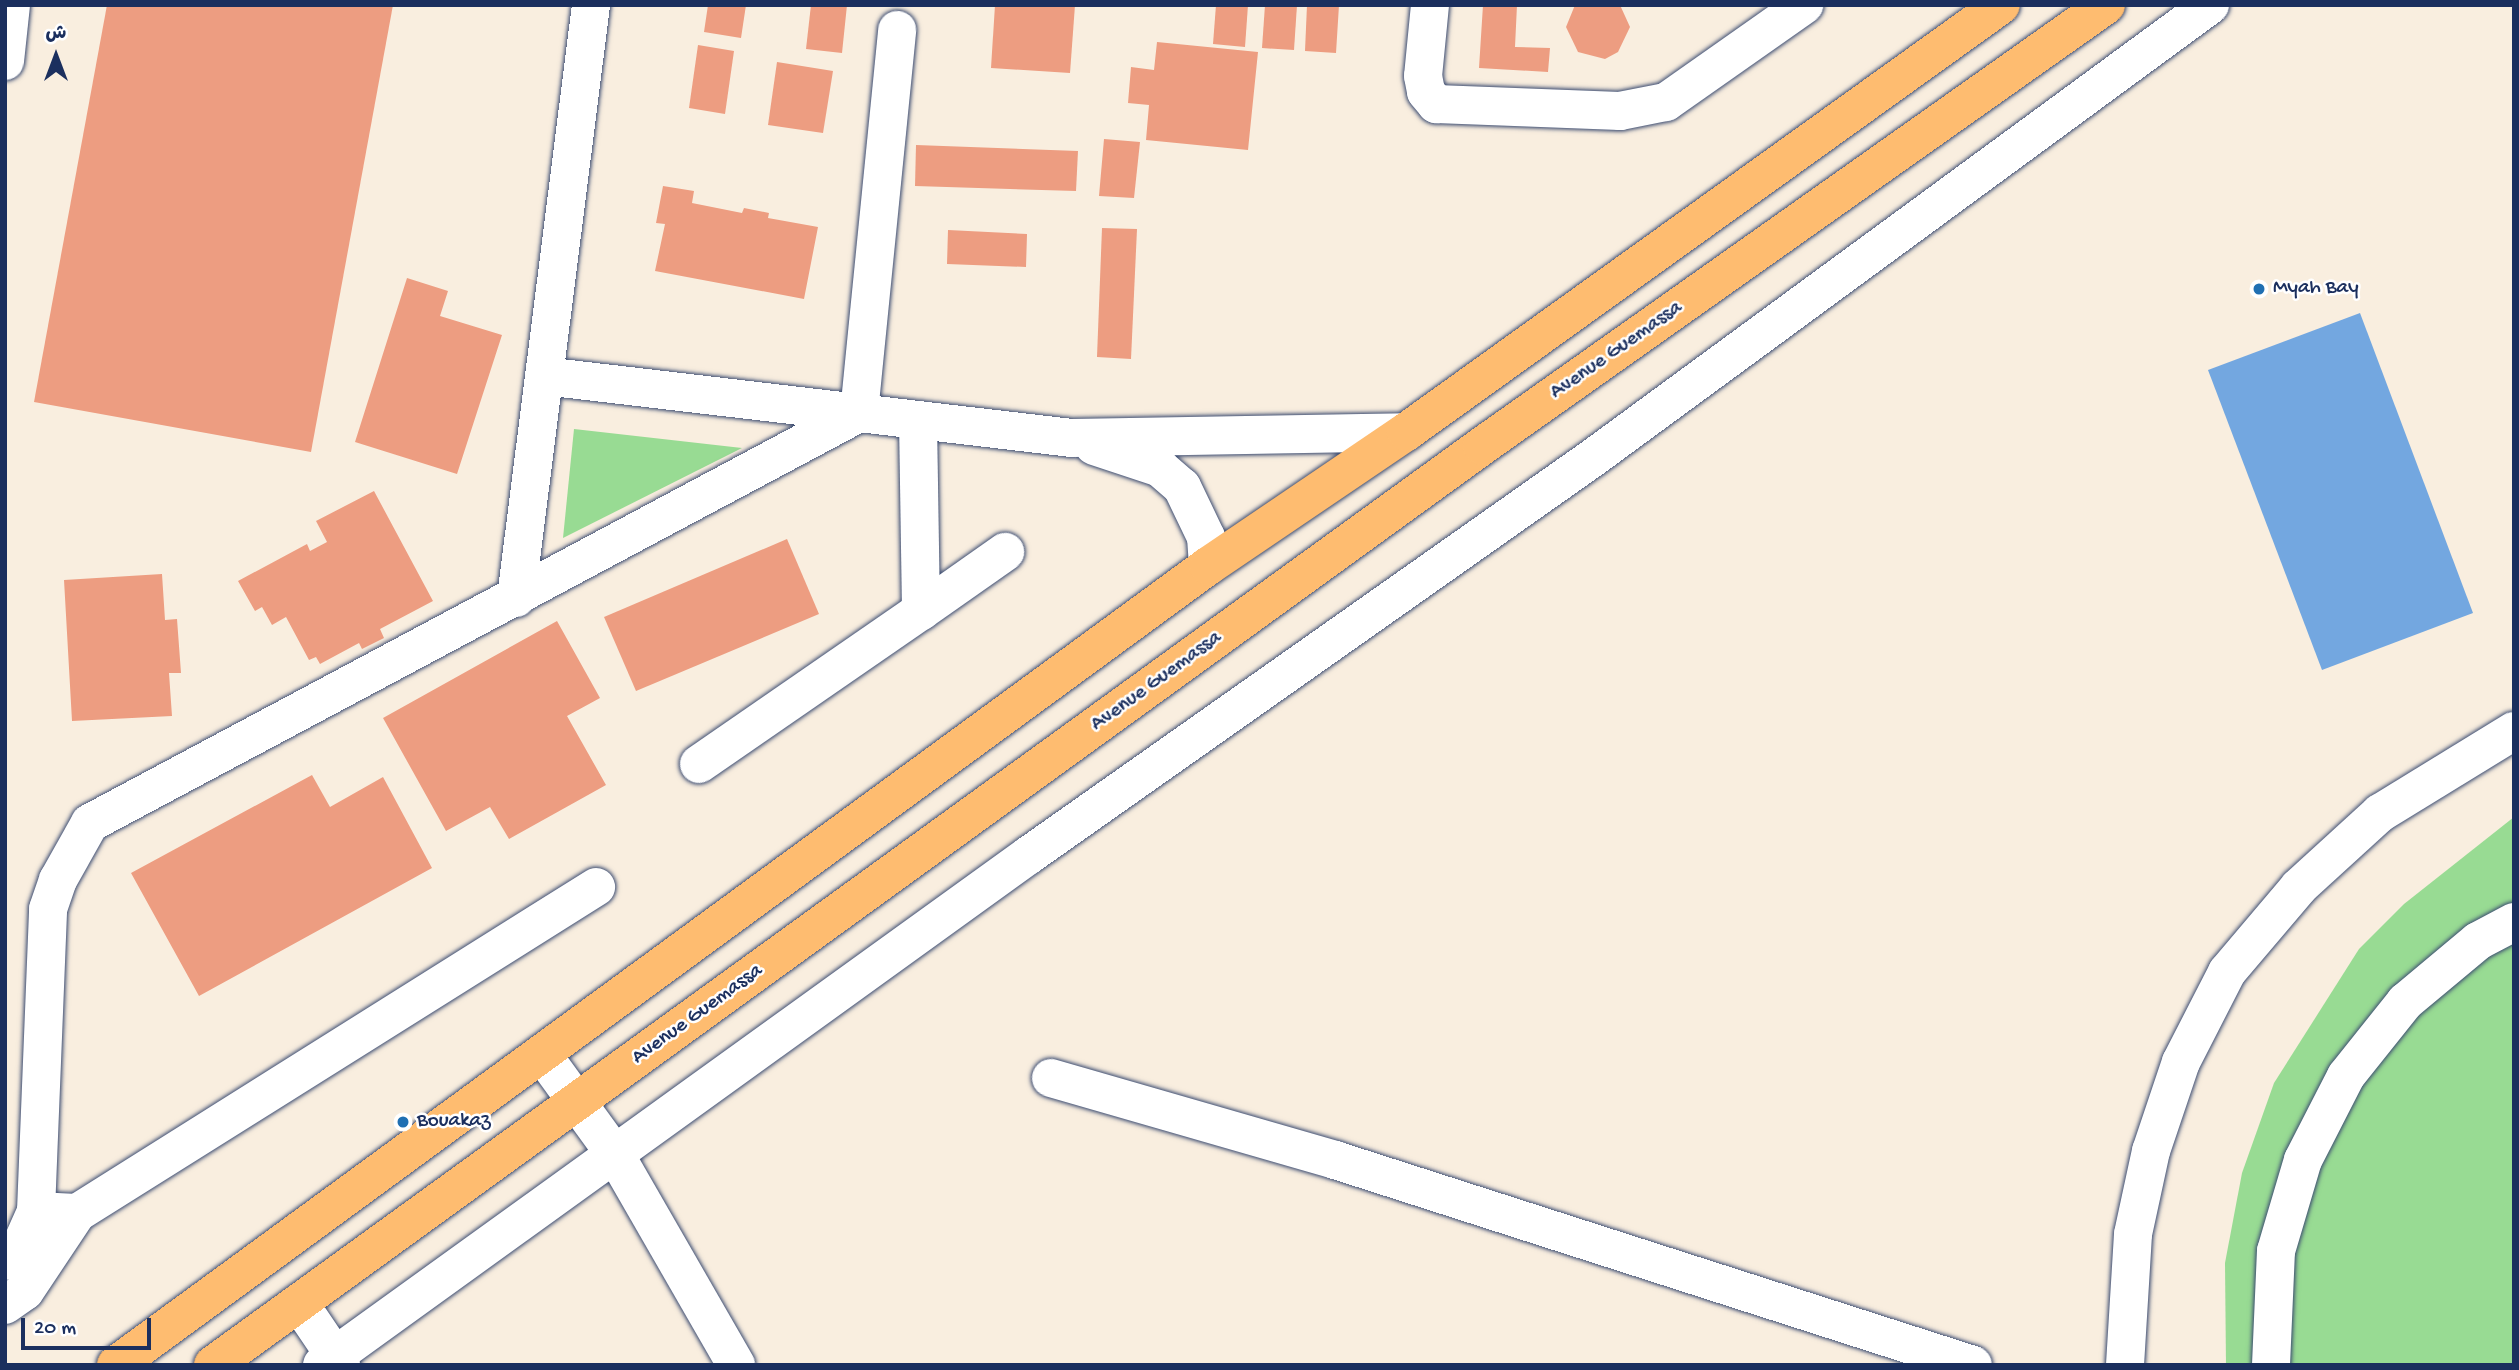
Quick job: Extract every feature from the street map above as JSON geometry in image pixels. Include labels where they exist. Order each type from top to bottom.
[{"type":"main road","points":[[116,1365],[1208,566],[1406,432],[2001,5]]},
{"type":"main road","name":"Avenue Guemassa","points":[[213,1365],[1482,446],[2106,5]]},
{"type":"street","points":[[5,61],[11,5]]},
{"type":"street","points":[[516,598],[591,5]]},
{"type":"street","points":[[1430,5],[1423,76],[1426,92],[1436,104],[1620,111],[1666,103],[1804,5]]},
{"type":"street","points":[[299,1303],[333,1362],[1029,855],[1594,457],[2210,5]]},
{"type":"street","points":[[859,413],[898,30]]},
{"type":"street","points":[[544,376],[1072,438],[1406,432]]},
{"type":"street","points":[[5,1261],[22,1243],[36,1210],[48,909],[58,880],[90,823],[859,413]]},
{"type":"street","points":[[918,421],[921,611]]},
{"type":"street","points":[[1072,438],[1160,468],[1182,487],[1206,537],[1208,566]]},
{"type":"street","points":[[699,764],[1005,552]]},
{"type":"street","points":[[2125,1365],[2133,1234],[2151,1151],[2180,1062],[2227,972],[2299,887],[2380,813],[2514,731]]},
{"type":"street","points":[[5,1305],[25,1291],[77,1213],[597,887]]},
{"type":"street","points":[[2271,1365],[2276,1251],[2302,1160],[2346,1076],[2405,1002],[2478,941],[2514,922]]},
{"type":"street","points":[[542,1054],[616,1156],[736,1365]]},
{"type":"street","points":[[1051,1078],[1335,1160],[1973,1365]]},
{"type":"street","points":[[36,1210],[77,1213]]},
{"type":"green space","points":[[574,429],[742,448],[563,538]]},
{"type":"green space","points":[[2514,817],[2514,1365],[2226,1365],[2225,1263],[2242,1173],[2274,1083],[2359,949],[2404,904]]},
{"type":"water","points":[[2360,313],[2473,613],[2322,670],[2208,370]]},
{"type":"building","points":[[107,5],[393,5],[311,452],[34,402]]},
{"type":"building","points":[[708,5],[746,5],[741,38],[704,32]]},
{"type":"building","points":[[811,5],[847,5],[842,53],[806,49]]},
{"type":"building","points":[[995,5],[1075,5],[1070,73],[991,68]]},
{"type":"building","points":[[1216,5],[1248,5],[1245,47],[1213,44]]},
{"type":"building","points":[[1265,5],[1297,5],[1294,50],[1262,48]]},
{"type":"building","points":[[1307,5],[1339,5],[1336,53],[1305,51]]},
{"type":"building","points":[[1483,5],[1517,5],[1515,47],[1550,48],[1548,72],[1479,68]]},
{"type":"building","points":[[1575,5],[1620,5],[1630,27],[1618,52],[1605,59],[1578,52],[1566,27]]},
{"type":"building","points":[[1157,42],[1258,52],[1248,150],[1146,140],[1149,105],[1128,103],[1131,67],[1154,70]]},
{"type":"building","points":[[698,45],[734,51],[725,114],[689,108]]},
{"type":"building","points":[[777,62],[833,71],[823,133],[768,125]]},
{"type":"building","points":[[1104,139],[1140,142],[1134,198],[1099,196]]},
{"type":"building","points":[[916,145],[1078,151],[1076,191],[915,186]]},
{"type":"building","points":[[663,186],[694,191],[692,203],[742,213],[744,208],[769,213],[768,218],[818,227],[804,299],[655,271],[665,224],[656,223]]},
{"type":"building","points":[[1102,228],[1137,229],[1131,359],[1097,357]]},
{"type":"building","points":[[948,230],[1027,234],[1026,267],[947,264]]},
{"type":"building","points":[[407,278],[448,291],[440,316],[502,335],[457,474],[355,442]]},
{"type":"building","points":[[374,491],[433,601],[380,629],[384,638],[362,649],[359,643],[320,664],[316,657],[309,660],[286,617],[272,625],[262,607],[255,611],[238,581],[307,544],[310,551],[327,542],[316,521]]},
{"type":"building","points":[[787,539],[819,614],[636,691],[604,617]]},
{"type":"building","points":[[162,574],[165,620],[177,619],[181,673],[169,673],[172,716],[72,721],[64,580]]},
{"type":"building","points":[[557,621],[600,698],[567,716],[606,785],[509,839],[490,807],[446,831],[383,718]]},
{"type":"building","points":[[312,775],[330,807],[383,777],[432,868],[199,996],[131,873]]},
{"type":"place","name":"Myah Bay","points":[[2259,289]]},
{"type":"place","name":"Bouakaz","points":[[403,1122]]}]
